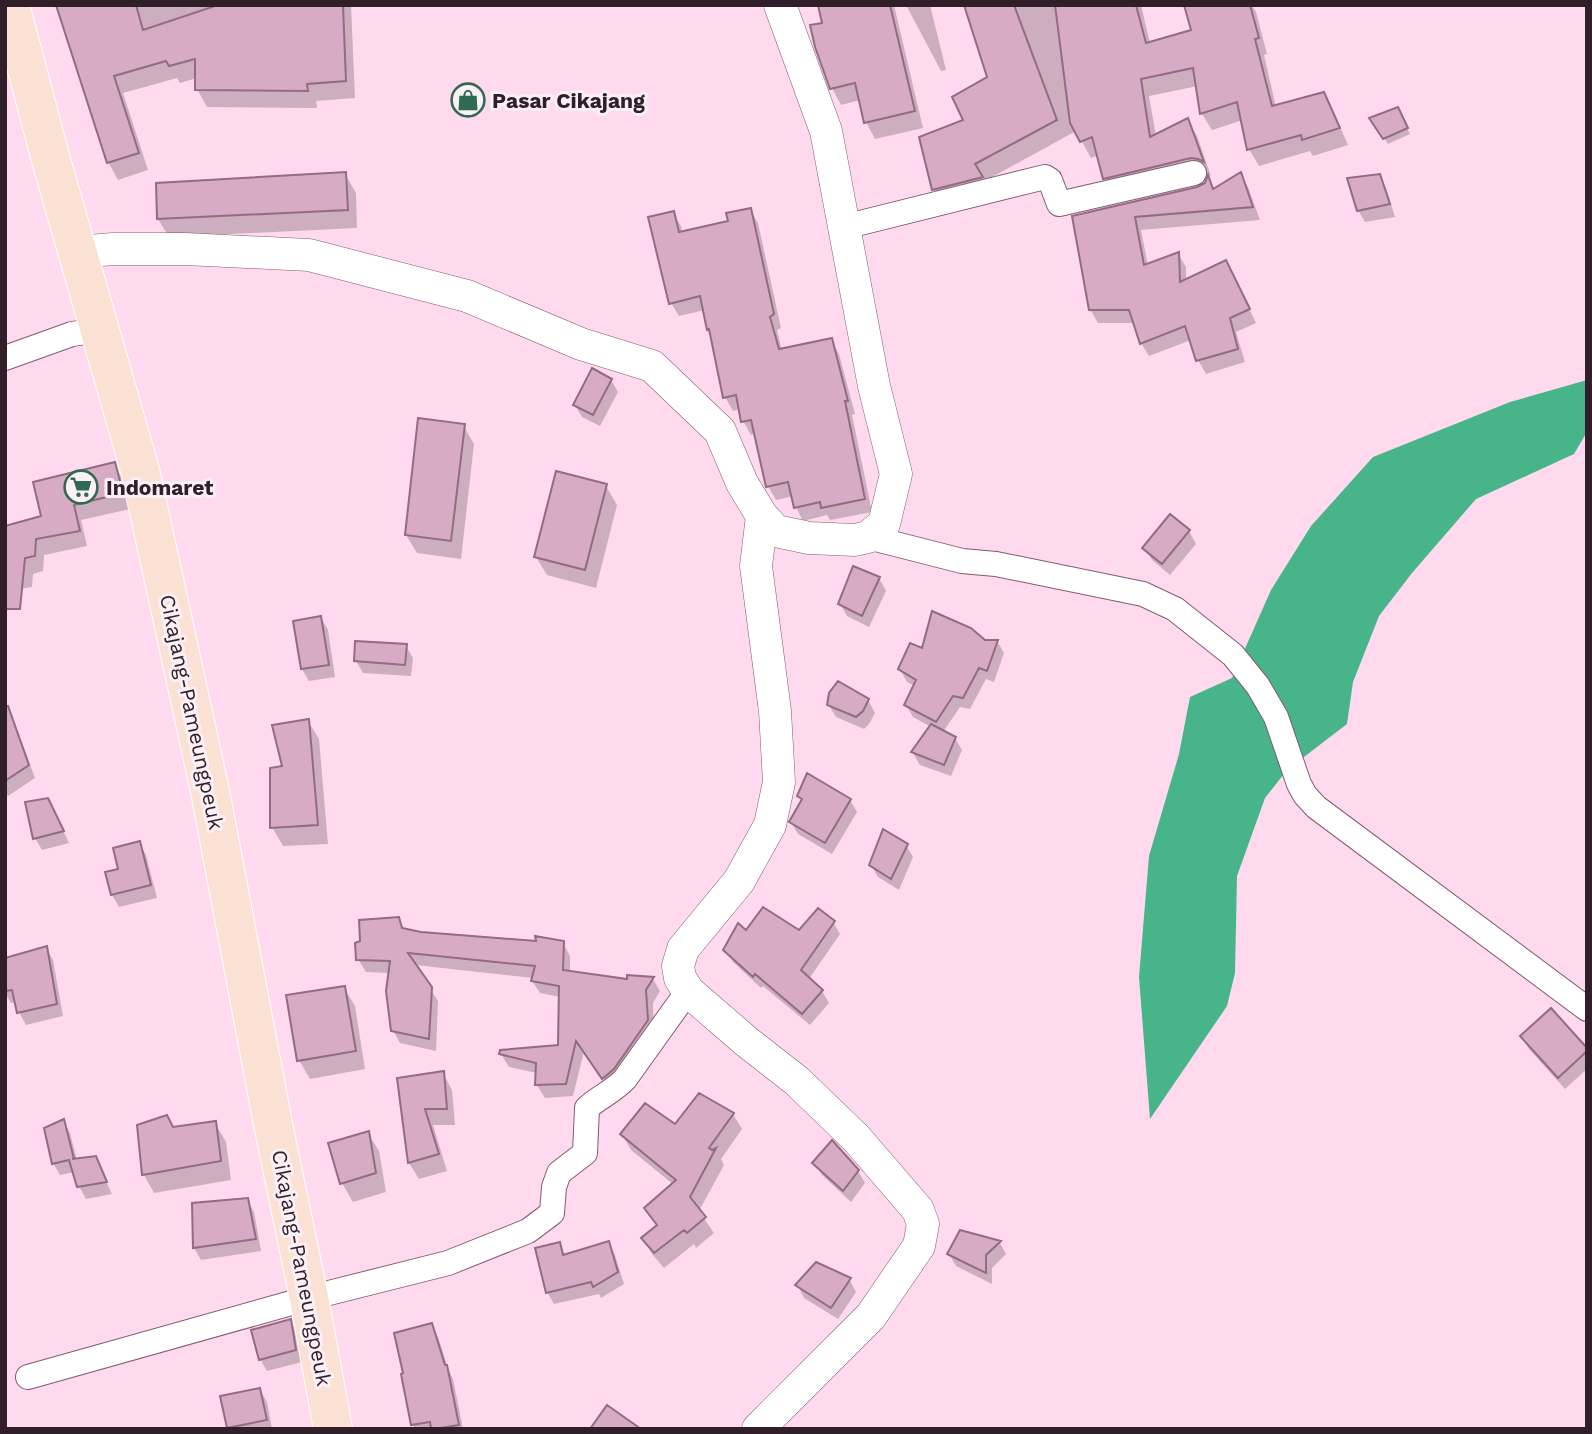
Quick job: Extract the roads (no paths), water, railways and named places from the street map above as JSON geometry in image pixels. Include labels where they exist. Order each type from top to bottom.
[{"type":"main road","name":"Cikajang-Pameungpeuk","points":[[10,5],[51,160],[140,470],[207,778],[333,1429]]},
{"type":"street","points":[[78,253],[113,249],[185,249],[309,255],[467,296],[581,344],[652,366],[720,431],[742,483],[762,516],[776,531],[809,538],[855,540],[868,537],[884,524],[896,474],[874,386],[826,131],[780,5]]},
{"type":"street","points":[[844,227],[1045,177],[1050,180],[1059,204],[1194,173]]},
{"type":"street","points":[[5,358],[72,334],[100,330]]},
{"type":"street","points":[[758,1429],[872,1315],[919,1246],[923,1224],[918,1210],[856,1138],[797,1081],[688,991],[680,978],[678,966],[682,949],[739,881],[770,825],[779,782],[775,710],[756,566],[762,516]]},
{"type":"street","points":[[868,537],[962,561],[996,564],[1153,597],[1175,608],[1233,655],[1258,687],[1276,718],[1294,772],[1305,795],[1316,807],[1587,1009]]},
{"type":"street","points":[[28,1377],[309,1298],[448,1263],[528,1231],[552,1213],[554,1187],[559,1173],[585,1153],[587,1108],[625,1079],[688,991]]},
{"type":"place","name":"Pasar Cikajang","points":[[468,100]]},
{"type":"place","name":"Indomaret","points":[[81,487]]}]
